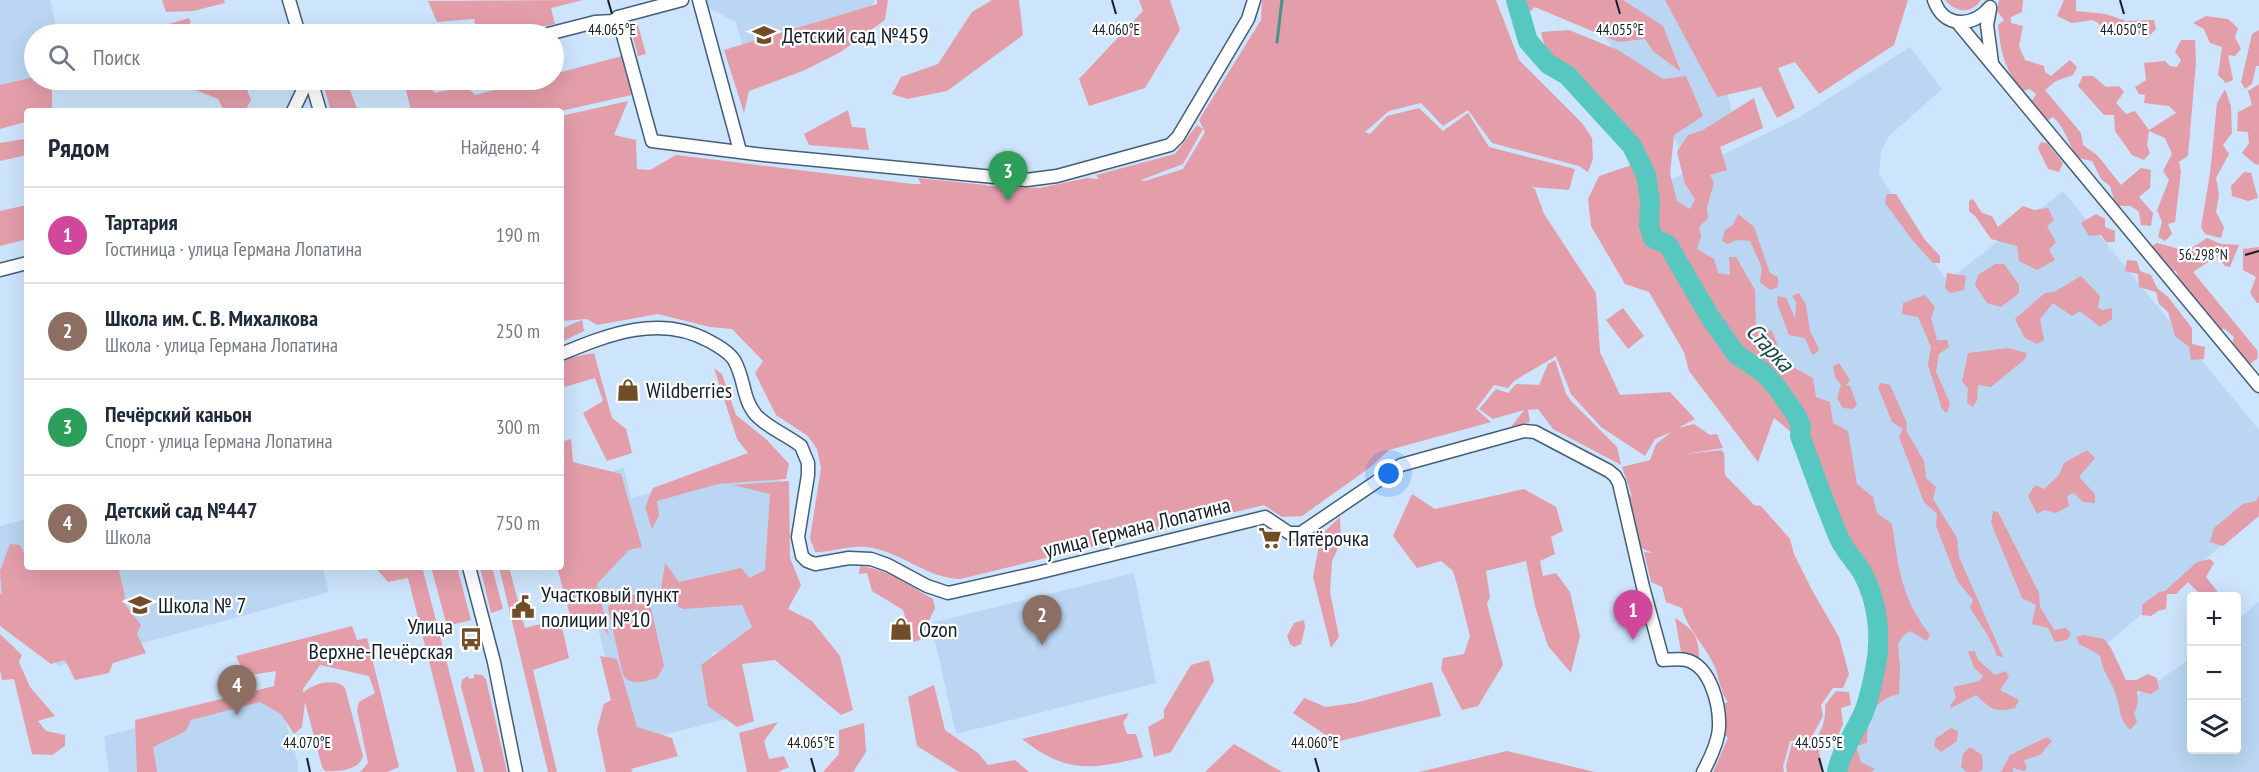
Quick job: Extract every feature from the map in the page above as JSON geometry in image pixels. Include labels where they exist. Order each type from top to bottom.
[{"type":"street","points":[[289,0],[296,24]]},
{"type":"street","points":[[564,30],[595,22],[614,21],[618,17],[682,0]]},
{"type":"street","points":[[699,0],[740,151]]},
{"type":"street","points":[[618,17],[652,141],[764,155],[1026,180],[1057,176],[1170,145],[1178,137],[1248,19],[1254,0]]},
{"type":"street","points":[[1933,1],[1943,15],[1957,22],[1993,64],[2259,386]]},
{"type":"street","points":[[1957,22],[1976,20],[1991,4]]},
{"type":"street","points":[[1991,4],[1987,25],[1993,64]]},
{"type":"street","points":[[294,108],[303,90]]},
{"type":"street","points":[[314,90],[319,108]]},
{"type":"street","points":[[0,270],[24,265]]},
{"type":"street","name":"улица Германа Лопатина","points":[[564,353],[598,340],[650,327],[675,328],[716,344],[735,362],[746,400],[754,412],[769,425],[789,436],[801,446],[805,453],[808,475],[798,537],[802,556],[815,564],[849,558],[871,559],[888,565],[927,586],[948,593],[1264,517],[1289,533],[1301,533],[1401,465],[1530,430],[1615,476],[1619,483],[1663,660],[1687,660],[1698,666],[1711,686],[1718,712],[1719,729],[1712,755],[1703,772]]},
{"type":"street","points":[[470,570],[494,662],[516,772]]},
{"type":"shaded area","points":[[0,0],[50,0],[56,24],[24,24],[24,86],[0,92]]},
{"type":"shaded area","points":[[162,0],[224,0],[225,3],[193,11],[166,12]]},
{"type":"shaded area","points":[[583,0],[551,8],[555,24],[475,24],[474,19],[437,22],[428,1]]},
{"type":"shaded area","name":"Детский сад №459","points":[[701,0],[875,0],[868,13],[743,48],[736,22],[703,5]]},
{"type":"shaded area","points":[[877,0],[888,0],[885,20],[839,53],[805,70],[749,91],[744,113],[724,50],[877,4]]},
{"type":"shaded area","points":[[992,0],[1019,0],[1023,35],[947,91],[907,99],[892,94],[901,77],[938,64],[972,12]]},
{"type":"shaded area","points":[[1139,0],[1170,0],[1180,30],[1145,88],[1089,106],[1079,79],[1143,11]]},
{"type":"shaded area","points":[[1262,0],[1496,0],[1519,60],[1582,123],[1592,138],[1593,159],[1588,172],[1579,166],[1492,143],[1468,110],[1443,126],[1421,103],[1389,111],[1365,132],[1370,134],[1387,116],[1419,108],[1443,131],[1468,113],[1489,147],[1575,169],[1569,190],[1531,187],[1535,189],[1544,214],[1596,293],[1600,352],[1620,395],[1670,392],[1695,419],[1678,428],[1694,424],[1710,435],[1717,434],[1723,448],[1685,454],[1721,450],[1724,453],[1725,475],[1754,505],[1761,506],[1790,539],[1794,554],[1812,590],[1839,637],[1849,674],[1843,688],[1833,688],[1821,705],[1823,716],[1806,748],[1798,740],[1790,741],[1783,767],[1784,772],[1713,772],[1728,738],[1720,730],[1719,706],[1728,702],[1715,667],[1688,624],[1682,608],[1666,602],[1662,587],[1651,582],[1644,552],[1653,553],[1636,546],[1616,486],[1632,496],[1622,467],[1650,460],[1656,444],[1671,432],[1655,439],[1645,456],[1601,427],[1571,394],[1556,356],[1514,381],[1508,388],[1494,385],[1476,409],[1491,422],[1389,450],[1372,466],[1302,516],[1282,517],[1264,505],[960,579],[936,574],[879,549],[854,547],[815,552],[810,538],[821,468],[817,449],[808,436],[776,415],[755,373],[763,361],[732,329],[710,327],[658,314],[597,325],[587,319],[564,321],[564,115],[628,101],[614,135],[636,140],[637,169],[650,170],[676,155],[913,184],[921,184],[918,178],[986,186],[1040,188],[1087,178],[1099,179],[1096,175],[1175,154],[1197,125],[1203,129],[1183,164],[1141,180],[1145,181],[1183,169],[1205,132],[1199,120],[1261,20]]},
{"type":"shaded area","points":[[1521,0],[1623,0],[1663,26],[1681,72],[1654,52],[1645,39],[1618,42],[1535,7],[1524,17]]},
{"type":"shaded area","points":[[1583,0],[1704,0],[1737,132],[1685,155],[1590,15]]},
{"type":"shaded area","points":[[1665,0],[1908,0],[1894,45],[1819,94],[1795,62],[1778,68],[1795,108],[1777,118],[1761,87],[1717,97]]},
{"type":"shaded area","points":[[1945,0],[1981,0],[1973,8],[1963,10],[1953,7]]},
{"type":"shaded area","points":[[1999,0],[2023,0],[2022,12],[2011,17],[2011,23],[2023,26],[2019,46],[2025,60],[2044,66],[2045,72],[2051,76],[2070,60],[2077,67],[2073,75],[2056,81],[2045,90],[2081,133],[2083,145],[2098,156],[2121,185],[2141,168],[2151,170],[2150,188],[2139,197],[2153,213],[2151,226],[2141,225],[2139,212],[2131,206],[2116,206],[2110,186],[2101,179],[2092,161],[2078,158],[2061,126],[2053,117],[2048,120],[2031,113],[2028,108],[2036,94],[2030,89],[2023,91],[2008,68],[2002,52],[1998,25],[2004,20],[1997,11]]},
{"type":"shaded area","points":[[2064,0],[2076,0],[2076,11],[2106,14],[2126,21],[2154,20],[2156,29],[2147,38],[2124,24],[2107,29],[2093,20],[2072,23],[2057,16]]},
{"type":"shaded area","points":[[2206,16],[2228,19],[2238,28],[2235,37],[2241,49],[2235,56],[2228,55],[2233,80],[2226,83],[2218,75],[2222,47],[2210,43],[2204,29],[2193,23]]},
{"type":"shaded area","points":[[189,18],[191,23],[189,24],[169,24]]},
{"type":"shaded area","points":[[638,25],[646,54],[638,56],[630,27]]},
{"type":"shaded area","points":[[1569,30],[1618,50],[1663,79],[1686,76],[1703,116],[1674,135],[1670,174],[1677,201],[1690,209],[1695,199],[1685,184],[1677,152],[1688,135],[1703,130],[1754,98],[1763,128],[1720,147],[1727,170],[1710,175],[1714,183],[1707,207],[1708,218],[1699,227],[1701,236],[1697,249],[1714,259],[1718,273],[1730,275],[1729,257],[1736,257],[1755,290],[1756,325],[1772,331],[1784,362],[1813,378],[1816,397],[1830,402],[1833,423],[1848,431],[1857,484],[1873,497],[1877,513],[1892,524],[1899,569],[1907,595],[1930,635],[1927,641],[1910,631],[1898,644],[1899,694],[1889,697],[1876,706],[1868,725],[1867,743],[1856,746],[1861,762],[1875,769],[1871,772],[1836,772],[1857,733],[1868,682],[1872,651],[1864,583],[1827,530],[1791,432],[1774,418],[1758,462],[1689,371],[1684,352],[1649,292],[1625,284],[1591,226],[1588,199],[1599,176],[1632,165],[1612,130],[1548,60],[1541,32]]},
{"type":"shaded area","points":[[2259,30],[2259,66],[2256,66],[2252,84],[2245,89],[2241,82],[2252,34]]},
{"type":"shaded area","points":[[2181,40],[2195,40],[2196,62],[2188,156],[2179,162],[2181,172],[2175,222],[2168,224],[2172,234],[2165,241],[2158,237],[2162,222],[2157,210],[2169,180],[2163,171],[2172,154],[2165,138],[2149,131],[2147,145],[2150,153],[2144,160],[2132,155],[2115,131],[2114,115],[2104,115],[2078,86],[2083,76],[2093,76],[2106,87],[2119,86],[2124,92],[2116,103],[2126,114],[2135,111],[2149,130],[2176,113],[2169,106],[2144,103],[2145,95],[2139,94],[2135,87],[2146,80],[2144,63],[2165,61],[2170,66],[2177,67],[2181,60],[2175,52]]},
{"type":"shaded area","points":[[1910,47],[1942,89],[1888,137],[1881,152],[1879,173],[1913,231],[1947,281],[2063,191],[2259,430],[2259,513],[2101,649],[2129,701],[2187,661],[2187,754],[2241,754],[2241,617],[2259,601],[2259,772],[1853,772],[1849,760],[1906,621],[1674,224],[1664,183],[1796,119]]},
{"type":"shaded area","points":[[626,55],[636,94],[564,110],[564,108],[410,108],[406,90],[432,90],[435,93],[448,90],[470,90],[475,95],[495,90],[564,90],[564,71]]},
{"type":"shaded area","points":[[24,79],[24,90],[52,90],[52,108],[24,108],[24,122],[0,129],[0,85]]},
{"type":"shaded area","points":[[2259,84],[2259,165],[2242,153],[2249,143],[2248,132],[2237,131],[2238,112],[2252,105],[2248,91]]},
{"type":"shaded area","points":[[2225,89],[2231,106],[2232,133],[2223,145],[2229,154],[2216,178],[2219,195],[2216,212],[2224,227],[2221,238],[2205,234],[2201,227],[2210,174],[2217,103]]},
{"type":"shaded area","points":[[196,90],[247,90],[251,100],[247,108],[222,108],[218,99]]},
{"type":"shaded area","points":[[325,90],[350,90],[357,108],[330,108]]},
{"type":"shaded area","points":[[848,110],[852,127],[865,128],[869,150],[809,145],[804,134]]},
{"type":"shaded area","points":[[24,139],[24,156],[0,161],[0,143]]},
{"type":"shaded area","points":[[2041,142],[2047,143],[2063,163],[2059,172],[2048,169],[2038,148]]},
{"type":"shaded area","points":[[2244,172],[2251,173],[2258,198],[2248,201],[2232,196],[2231,186]]},
{"type":"shaded area","points":[[1887,194],[1896,194],[1925,240],[1940,256],[1940,263],[1933,263],[1913,241],[1885,203]]},
{"type":"shaded area","points":[[1973,199],[1982,213],[1992,216],[1998,227],[2023,206],[2034,210],[2048,208],[2054,220],[2047,226],[2056,242],[2049,250],[2055,260],[2037,270],[2019,261],[2017,246],[1991,239],[1969,211],[1969,201]]},
{"type":"shaded area","points":[[24,206],[24,240],[0,246],[0,211]]},
{"type":"shaded area","points":[[1738,214],[1754,227],[1770,273],[1778,277],[1778,287],[1770,290],[1760,282],[1762,268],[1750,241],[1737,240],[1728,244],[1722,241],[1725,230],[1733,225]]},
{"type":"shaded area","points":[[2096,214],[2105,219],[2105,227],[2115,231],[2115,242],[2106,242],[2101,235],[2089,236],[2081,223]]},
{"type":"shaded area","points":[[2207,238],[2221,244],[2239,245],[2230,267],[2225,266],[2217,256],[2193,272],[2257,350],[2258,358],[2247,366],[2231,348],[2234,337],[2225,329],[2210,330],[2180,283],[2176,271],[2162,269],[2151,247],[2157,243],[2187,251]]},
{"type":"shaded area","points":[[2259,247],[2259,303],[2257,303],[2250,293],[2256,277],[2243,270],[2243,249]]},
{"type":"shaded area","points":[[2127,260],[2137,261],[2140,271],[2151,275],[2157,288],[2168,297],[2192,328],[2192,344],[2205,347],[2204,359],[2191,360],[2189,347],[2175,336],[2168,312],[2159,304],[2156,292],[2139,287],[2138,274],[2125,271]]},
{"type":"shaded area","points":[[1995,264],[2004,264],[2019,285],[2019,293],[2001,307],[1987,303],[1975,285],[1978,275]]},
{"type":"shaded area","points":[[1947,273],[1966,276],[1964,290],[1950,293],[1945,288]]},
{"type":"shaded area","points":[[2081,276],[2100,296],[2098,307],[2102,310],[2112,308],[2112,319],[2100,327],[2080,311],[2072,316],[2053,303],[2040,319],[2044,340],[2037,344],[2025,338],[2015,319],[2045,293],[2054,292]]},
{"type":"shaded area","points":[[1799,293],[1806,305],[1810,331],[1819,349],[1812,355],[1805,338],[1789,335],[1777,303],[1778,296],[1786,298],[1795,318],[1796,302],[1792,296]]},
{"type":"shaded area","points":[[1925,295],[1935,307],[1931,318],[1937,340],[1947,340],[1949,347],[1939,354],[1936,372],[1950,403],[1947,413],[1942,409],[1928,365],[1931,347],[1918,317],[1902,314],[1903,303]]},
{"type":"shaded area","points":[[1623,308],[1644,336],[1628,349],[1606,320]]},
{"type":"shaded area","points":[[582,320],[584,331],[564,341],[564,328]]},
{"type":"shaded area","points":[[2008,348],[2027,353],[2025,359],[1991,387],[1978,385],[1977,400],[1973,407],[1967,403],[1968,389],[1962,381],[1968,353]]},
{"type":"shaded area","points":[[594,353],[612,418],[626,429],[632,453],[607,461],[583,413],[603,401],[595,378],[564,387],[564,362],[573,357]]},
{"type":"shaded area","points":[[1555,360],[1566,394],[1617,447],[1621,465],[1553,429],[1538,409],[1528,410],[1530,422],[1511,427],[1524,410],[1493,419],[1479,409],[1496,389],[1508,393],[1516,384],[1539,385],[1548,364]]},
{"type":"shaded area","points":[[1839,363],[1850,380],[1846,385],[1850,386],[1857,405],[1853,409],[1843,408],[1837,398],[1841,385],[1835,377],[1833,366]]},
{"type":"shaded area","points":[[714,368],[722,374],[736,415],[767,440],[789,464],[786,479],[718,484],[657,501],[659,516],[652,529],[645,507],[653,488],[748,453],[737,439]]},
{"type":"shaded area","points":[[1881,383],[1890,385],[1907,423],[1906,430],[1924,461],[1926,478],[1936,487],[1933,499],[1957,538],[1959,557],[2003,657],[1997,656],[1970,608],[1973,600],[1958,582],[1936,526],[1937,514],[1924,502],[1899,437],[1903,429],[1892,422],[1878,387]]},
{"type":"shaded area","points":[[571,439],[573,462],[621,474],[642,547],[629,550],[597,584],[609,635],[589,614],[571,619],[558,570],[564,570],[564,441]]},
{"type":"shaded area","points":[[2087,450],[2095,458],[2079,477],[2095,494],[2095,503],[2083,502],[2074,493],[2067,496],[2069,506],[2056,513],[2044,510],[2037,514],[2028,496],[2035,485],[2044,489],[2059,475],[2064,463]]},
{"type":"shaded area","points":[[776,463],[783,492],[786,634],[711,653],[726,719],[627,744],[564,492],[564,483],[624,468],[631,498]]},
{"type":"shaded area","points":[[789,481],[790,558],[801,585],[788,609],[812,621],[840,656],[853,710],[841,715],[775,660],[742,664],[754,721],[737,727],[708,706],[701,665],[752,627],[742,605],[683,609],[660,595],[665,563],[679,582],[741,568],[750,578],[765,570],[770,494],[733,485]]},
{"type":"shaded area","points":[[1524,489],[1556,507],[1563,531],[1551,537],[1555,554],[1540,561],[1543,576],[1556,573],[1570,592],[1580,636],[1571,673],[1548,646],[1535,606],[1526,561],[1486,571],[1490,597],[1487,604],[1503,665],[1478,706],[1462,710],[1441,669],[1443,658],[1464,654],[1470,636],[1453,571],[1441,561],[1417,568],[1393,536],[1412,494],[1435,509]]},
{"type":"shaded area","points":[[2259,495],[2259,516],[2223,546],[2210,542],[2214,528],[2243,504],[2256,501]]},
{"type":"shaded area","points":[[1993,511],[1998,512],[2039,593],[2040,607],[2054,630],[2066,628],[2071,634],[2067,640],[2055,642],[2048,628],[2032,624],[2036,605],[2022,598],[1991,523]]},
{"type":"shaded area","points":[[1340,517],[1341,542],[1332,561],[1330,592],[1339,637],[1331,648],[1313,577],[1321,535]]},
{"type":"shaded area","name":"Школа № 7","points":[[24,520],[24,570],[323,570],[329,592],[59,666],[0,619],[0,526]]},
{"type":"shaded area","points":[[10,544],[20,545],[24,554],[24,570],[119,570],[125,596],[123,602],[141,625],[137,634],[146,653],[113,663],[109,673],[75,680],[65,660],[51,664],[0,626],[0,594],[2,594],[0,571]]},
{"type":"shaded area","points":[[2210,559],[2214,563],[2206,577],[2217,592],[2198,592],[2188,582],[2176,594],[2167,594],[2166,609],[2151,616],[2142,615],[2142,605],[2159,592],[2165,591],[2197,562]]},
{"type":"shaded area","points":[[860,566],[889,574],[933,599],[935,608],[920,640],[913,642],[903,610],[872,591],[867,573],[859,574]]},
{"type":"shaded area","points":[[378,570],[423,570],[475,772],[457,772],[408,578],[388,582]]},
{"type":"shaded area","points":[[432,570],[458,570],[471,620],[447,626]]},
{"type":"shaded area","points":[[481,570],[493,570],[503,609],[491,613]]},
{"type":"shaded area","points":[[500,570],[510,570],[525,628],[560,619],[569,658],[533,670],[557,772],[548,772]]},
{"type":"shaded area","points":[[1134,573],[1156,683],[956,734],[931,623]]},
{"type":"shaded area","points":[[643,594],[649,599],[664,666],[657,678],[635,682],[623,675],[608,608],[617,600]]},
{"type":"shaded area","points":[[1675,618],[1691,630],[1698,644],[1699,658],[1690,664],[1682,657]]},
{"type":"shaded area","points":[[1304,620],[1305,627],[1301,644],[1294,647],[1287,636],[1294,623]]},
{"type":"shaded area","points":[[352,626],[357,640],[367,638],[399,767],[387,772],[360,772],[368,763],[357,710],[359,702],[375,693],[369,676],[320,665],[303,689],[303,693],[312,687],[330,682],[345,688],[363,756],[361,761],[353,767],[325,771],[322,767],[305,702],[302,727],[294,734],[281,714],[260,702],[191,720],[186,731],[153,747],[157,772],[137,772],[135,720],[274,686],[276,671],[245,676],[236,656]]},
{"type":"shaded area","points":[[0,634],[22,655],[19,662],[30,687],[55,716],[38,721],[46,731],[65,735],[65,746],[52,755],[32,754],[14,679],[2,680]]},
{"type":"shaded area","points":[[2084,635],[2104,639],[2111,648],[2126,680],[2136,680],[2148,674],[2157,678],[2159,689],[2151,694],[2137,691],[2138,703],[2134,714],[2137,722],[2130,730],[2121,716],[2116,695],[2104,670],[2100,655],[2079,644],[2076,637]]},
{"type":"shaded area","points":[[1968,651],[1975,651],[1978,660],[1995,675],[2006,671],[2009,677],[2000,690],[2019,700],[2015,708],[1993,709],[1976,695],[1951,708],[1950,705],[1956,698],[1953,687],[1979,681],[1983,676],[1974,668]]},
{"type":"shaded area","points":[[600,656],[617,659],[637,727],[672,738],[678,756],[631,769],[632,772],[606,772],[597,729],[604,704],[611,700]]},
{"type":"shaded area","points":[[1209,660],[1214,681],[1171,752],[1154,757],[1148,727],[1164,718],[1164,710],[1191,665]]},
{"type":"shaded area","points":[[474,674],[482,675],[486,679],[507,772],[484,772],[461,687],[462,680],[468,676],[469,679],[474,678]]},
{"type":"shaded area","points":[[1432,682],[1441,716],[1336,742],[1293,713],[1304,698],[1326,707],[1355,703]]},
{"type":"shaded area","points":[[934,685],[945,730],[978,753],[988,765],[1015,760],[1029,772],[959,772],[917,746],[908,697]]},
{"type":"shaded area","points":[[1836,691],[1849,692],[1851,705],[1841,708],[1843,724],[1837,738],[1828,740],[1819,752],[1823,769],[1821,772],[1787,772],[1786,766],[1792,743],[1799,743],[1806,752],[1821,730],[1825,718],[1825,705]]},
{"type":"shaded area","points":[[277,693],[298,763],[298,772],[109,772],[104,736]]},
{"type":"shaded area","points":[[1129,713],[1123,723],[1127,734],[1136,734],[1143,757],[1124,762],[1078,766],[1051,758],[1022,739]]},
{"type":"shaded area","points":[[778,722],[764,741],[769,759],[784,756],[789,767],[778,772],[747,772],[739,733]]},
{"type":"shaded area","points":[[864,723],[866,752],[853,772],[823,772],[839,754],[839,730]]},
{"type":"shaded area","points":[[1951,728],[1958,731],[1957,741],[1941,752],[1934,746],[1936,738]]},
{"type":"shaded area","points":[[2047,737],[2052,741],[2040,755],[2024,760],[2027,768],[2024,771],[2013,768],[2013,772],[2001,772],[2010,755]]},
{"type":"shaded area","points":[[1234,744],[1282,772],[1205,772]]},
{"type":"shaded area","points":[[1970,747],[1982,755],[1983,769],[1979,772],[1967,772],[1961,767],[1963,754]]},
{"type":"shaded area","points":[[1507,751],[1595,772],[1419,772]]},
{"type":"waterway","points":[[1277,42],[1282,0]]},
{"type":"waterway","name":"Старка","points":[[1516,0],[1528,41],[1548,64],[1567,75],[1632,146],[1646,175],[1650,201],[1649,225],[1653,238],[1668,245],[1710,317],[1736,354],[1764,373],[1796,415],[1801,426],[1800,436],[1839,538],[1862,572],[1872,595],[1877,620],[1877,658],[1865,709],[1837,772]]},
{"type":"place","name":"Детский сад №459","points":[[764,35]]},
{"type":"place","name":"Печёрский каньон","points":[[1008,201]]},
{"type":"place","name":"Wildberries","points":[[628,390]]},
{"type":"place","name":"Пятёрочка","points":[[1270,538]]},
{"type":"place","name":"Школа № 7","points":[[140,605]]},
{"type":"place","name":"Участковый пункт полиции №10","points":[[523,607]]},
{"type":"place","name":"Ozon","points":[[901,629]]},
{"type":"place","name":"Улица Верхне-Печёрская","points":[[471,639]]},
{"type":"place","name":"Тартария","points":[[1633,640]]},
{"type":"place","name":"Школа им. С. В. Михалкова","points":[[1042,645]]},
{"type":"place","name":"Детский сад №447","points":[[237,715]]}]
